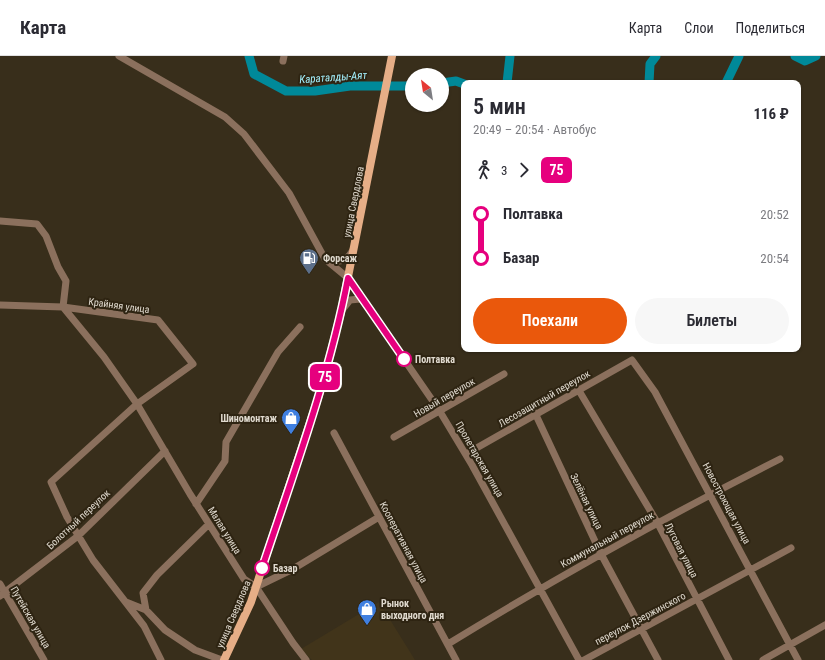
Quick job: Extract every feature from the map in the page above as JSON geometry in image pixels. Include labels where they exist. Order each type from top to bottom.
[{"type":"main road","name":"улица Свердлова","points":[[223,660],[256,587],[323,383],[341,312],[392,56]]},
{"type":"street","points":[[119,56],[225,117],[244,134],[289,193],[325,259],[340,262],[346,260],[354,248]]},
{"type":"street","points":[[0,221],[37,224],[46,236],[58,267],[66,281],[63,307]]},
{"type":"street","name":"Пролетарская улица","points":[[325,259],[348,278],[439,410],[466,454],[579,660]]},
{"type":"street","points":[[341,312],[345,304],[350,300],[360,299],[364,301]]},
{"type":"street","name":"Крайняя улица","points":[[0,305],[63,307],[158,320],[193,364],[137,404]]},
{"type":"street","name":"Малая улица","points":[[63,307],[104,357],[137,404],[196,504],[244,579],[256,587],[293,644],[306,660]]},
{"type":"street","points":[[196,504],[225,461],[226,442],[278,352],[300,327]]},
{"type":"street","name":"Лесозащитный переулок","points":[[466,454],[501,435],[535,413],[632,360]]},
{"type":"street","name":"Новостроющая улица","points":[[632,360],[655,392],[798,660]]},
{"type":"street","name":"Новый переулок","points":[[394,437],[504,374]]},
{"type":"street","name":"Луговая улица","points":[[578,389],[657,522],[696,600],[729,660]]},
{"type":"street","points":[[137,404],[51,482],[67,517],[92,560],[144,626],[161,660]]},
{"type":"street","name":"Зелёная улица","points":[[535,413],[601,554],[658,660]]},
{"type":"street","name":"Кооперативная улица","points":[[334,433],[456,660]]},
{"type":"street","name":"Болотный переулок","points":[[3,594],[78,536],[165,451]]},
{"type":"street","name":"Коммунальный переулок","points":[[448,644],[540,588],[657,522],[780,459]]},
{"type":"street","points":[[256,587],[293,569],[379,516]]},
{"type":"street","points":[[146,610],[143,593],[157,575],[209,524]]},
{"type":"street","name":"переулок Дзержинского","points":[[584,660],[791,548]]},
{"type":"street","name":"Путейская улица","points":[[0,584],[3,594],[44,660]]},
{"type":"street","points":[[126,602],[146,610],[165,630],[195,650],[223,660]]},
{"type":"street","points":[[763,660],[825,625]]},
{"type":"shaded area","name":"Рынок выходного дня","points":[[379,602],[415,660],[312,660],[301,649]]},
{"type":"waterway","name":"Караталды-Аят","points":[[249,56],[254,74],[286,91],[315,91],[350,86],[405,86]]},
{"type":"waterway","name":"Караталды-Аят","points":[[507,80],[510,56]]},
{"type":"waterway","name":"Караталды-Аят","points":[[649,80],[650,64],[656,56]]},
{"type":"waterway","name":"Караталды-Аят","points":[[727,80],[739,56]]},
{"type":"waterway","name":"Караталды-Аят","points":[[795,56],[805,61],[816,56]]},
{"type":"waterway","name":"Караталды-Аят","points":[[449,82],[456,81],[461,83]]},
{"type":"bus line","name":"75","points":[[262,568],[323,383],[348,278],[404,359]]},
{"type":"place","name":"Форсаж","points":[[309,275]]},
{"type":"place","name":"Полтавка","points":[[404,359]]},
{"type":"place","name":"Шиномонтаж","points":[[291,435]]},
{"type":"place","name":"Базар","points":[[262,568]]},
{"type":"place","name":"Рынок выходного дня","points":[[367,626]]}]
